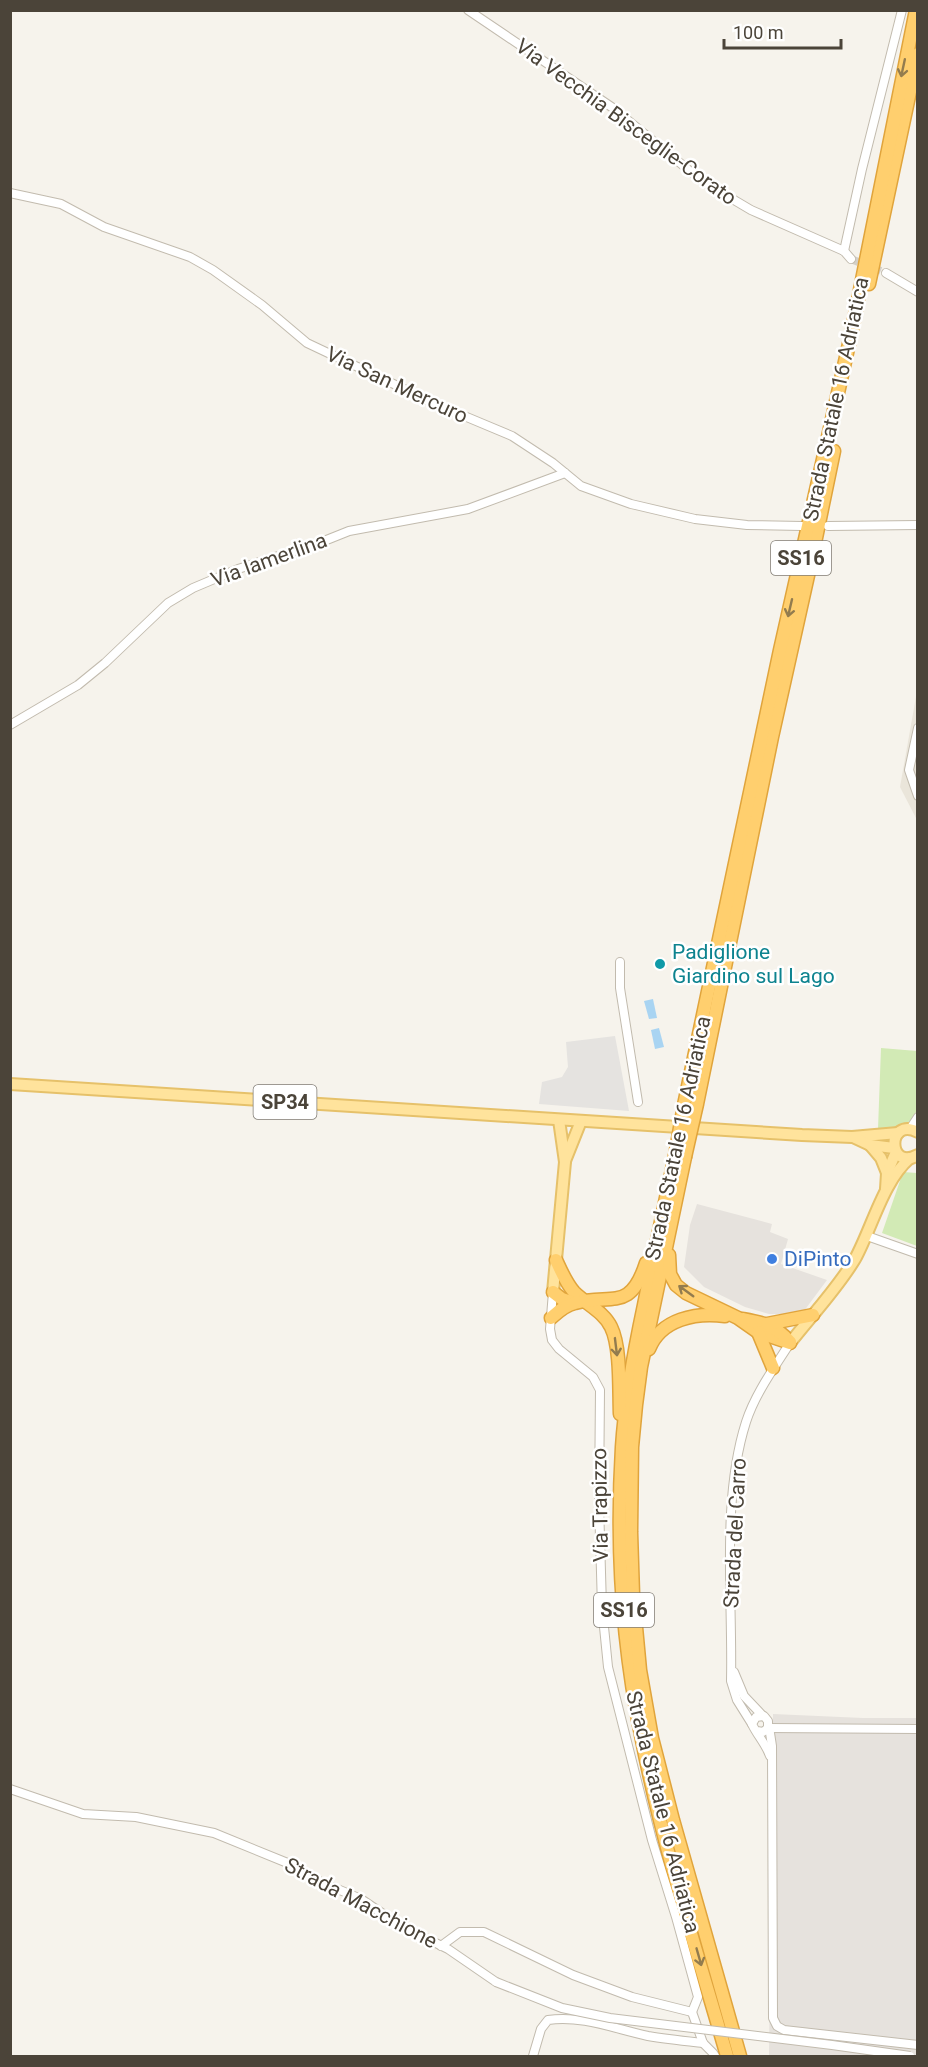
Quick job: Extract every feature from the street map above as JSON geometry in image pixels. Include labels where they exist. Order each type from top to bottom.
[{"type":"highway","name":"Strada Statale 16 Adriatica","points":[[727,2056],[664,1836],[642,1741],[630,1671],[622,1596],[622,1446],[632,1365],[680,1157],[783,640],[851,335],[916,10]]},
{"type":"highway","name":"Strada Statale 16 Adriatica","points":[[690,1105],[812,562],[844,398],[918,54]]},
{"type":"highway","name":"Strada Statale 16 Adriatica","points":[[667,1216],[641,1366],[632,1447],[633,1595],[640,1670],[652,1738],[740,2056]]},
{"type":"highway","points":[[553,1292],[577,1299],[615,1300],[623,1297],[633,1289],[642,1275],[667,1216]]},
{"type":"highway","points":[[667,1216],[668,1260],[670,1274],[676,1285],[686,1293],[790,1343]]},
{"type":"highway","points":[[556,1260],[577,1299],[603,1316],[611,1326],[615,1338],[622,1446]]},
{"type":"highway","points":[[551,1318],[577,1299]]},
{"type":"highway","points":[[641,1366],[653,1337],[669,1325],[691,1317],[711,1314],[738,1318]]},
{"type":"highway","points":[[762,1328],[813,1315]]},
{"type":"highway","points":[[762,1328],[773,1368]]},
{"type":"main road","name":"SP34","points":[[10,1084],[559,1120]]},
{"type":"main road","points":[[553,1292],[565,1162],[559,1120],[852,1137],[914,1130]]},
{"type":"main road","points":[[565,1162],[581,1121]]},
{"type":"main road","name":"Strada del Carro","points":[[886,1192],[887,1173],[895,1150],[894,1140],[898,1133]]},
{"type":"main road","points":[[852,1137],[870,1145],[895,1150],[902,1157],[914,1157]]},
{"type":"main road","points":[[870,1145],[881,1158],[887,1173]]},
{"type":"main road","name":"Strada del Carro","points":[[790,1343],[840,1283],[867,1236],[886,1192],[902,1165],[914,1157]]},
{"type":"street","name":"Via Vecchia Bisceglie-Corato","points":[[468,10],[612,108],[702,181],[751,210],[844,251],[851,259]]},
{"type":"street","points":[[844,251],[902,10]]},
{"type":"street","name":"Via San Mercuro","points":[[10,193],[61,204],[104,227],[190,257],[213,270],[261,304],[308,343],[438,405],[512,436],[565,472],[581,486],[631,504],[687,517],[747,525],[802,526]]},
{"type":"street","points":[[886,273],[918,292]]},
{"type":"street","name":"Via lamerlina","points":[[10,725],[78,685],[105,663],[168,603],[193,588],[238,568],[350,531],[468,509],[565,472]]},
{"type":"street","points":[[828,526],[918,525]]},
{"type":"street","points":[[918,728],[909,770],[918,796]]},
{"type":"street","points":[[620,962],[620,988],[638,1102]]},
{"type":"street","points":[[914,1130],[918,1118]]},
{"type":"street","points":[[867,1236],[918,1254]]},
{"type":"street","name":"Via Trapizzo","points":[[553,1292],[550,1329],[552,1340],[559,1349],[593,1377],[600,1390],[599,1503],[602,1607],[608,1667],[652,1840],[698,1997],[692,2012]]},
{"type":"street","name":"Strada del Carro","points":[[772,1761],[767,1748],[737,1700],[731,1681],[730,1550],[735,1470],[746,1421],[773,1368],[790,1343]]},
{"type":"street","name":"Strada del Carro","points":[[732,1662],[736,1680],[744,1696],[764,1716]]},
{"type":"street","points":[[764,1716],[768,1721],[767,1728]]},
{"type":"street","points":[[800,1728],[764,1716],[756,1717],[754,1727],[761,1732],[767,1728],[918,1730]]},
{"type":"street","name":"Strada del Carro","points":[[767,1728],[772,1740],[773,2018],[777,2026],[784,2030],[918,2045]]},
{"type":"street","name":"Strada Macchione","points":[[10,1789],[83,1814],[136,1817],[214,1833],[290,1864],[321,1882],[361,1899],[401,1926],[441,1946],[496,1982],[562,2008],[610,2018],[910,2056]]},
{"type":"street","points":[[441,1946],[460,1932],[484,1932],[573,1975],[632,1997],[692,2012],[703,2043],[715,2056]]},
{"type":"street","points":[[533,2056],[541,2029],[548,2020],[561,2018],[597,2023],[648,2036],[703,2043]]},
{"type":"shaded area","points":[[917,691],[917,820],[900,787]]},
{"type":"shaded area","points":[[615,1036],[629,1111],[539,1104],[542,1082],[562,1077],[568,1067],[566,1042]]},
{"type":"shaded area","points":[[697,1204],[772,1224],[770,1232],[788,1239],[781,1264],[827,1280],[804,1311],[769,1314],[745,1307],[704,1287],[684,1267],[690,1225]]},
{"type":"shaded area","points":[[773,1714],[917,1718],[917,2056],[769,2056]]},
{"type":"green space","points":[[881,1048],[917,1051],[919,1089],[915,1115],[902,1127],[890,1130],[878,1129]]},
{"type":"green space","points":[[903,1172],[917,1173],[917,1246],[882,1233]]},
{"type":"water","points":[[653,999],[657,1018],[649,1019],[644,1001]]},
{"type":"water","points":[[659,1028],[664,1047],[655,1049],[651,1030]]},
{"type":"tunnel","points":[[851,259],[886,273]]},
{"type":"place","name":"Padiglione Giardino sul Lago","points":[[660,964]]},
{"type":"place","name":"DiPinto","points":[[772,1259]]}]
